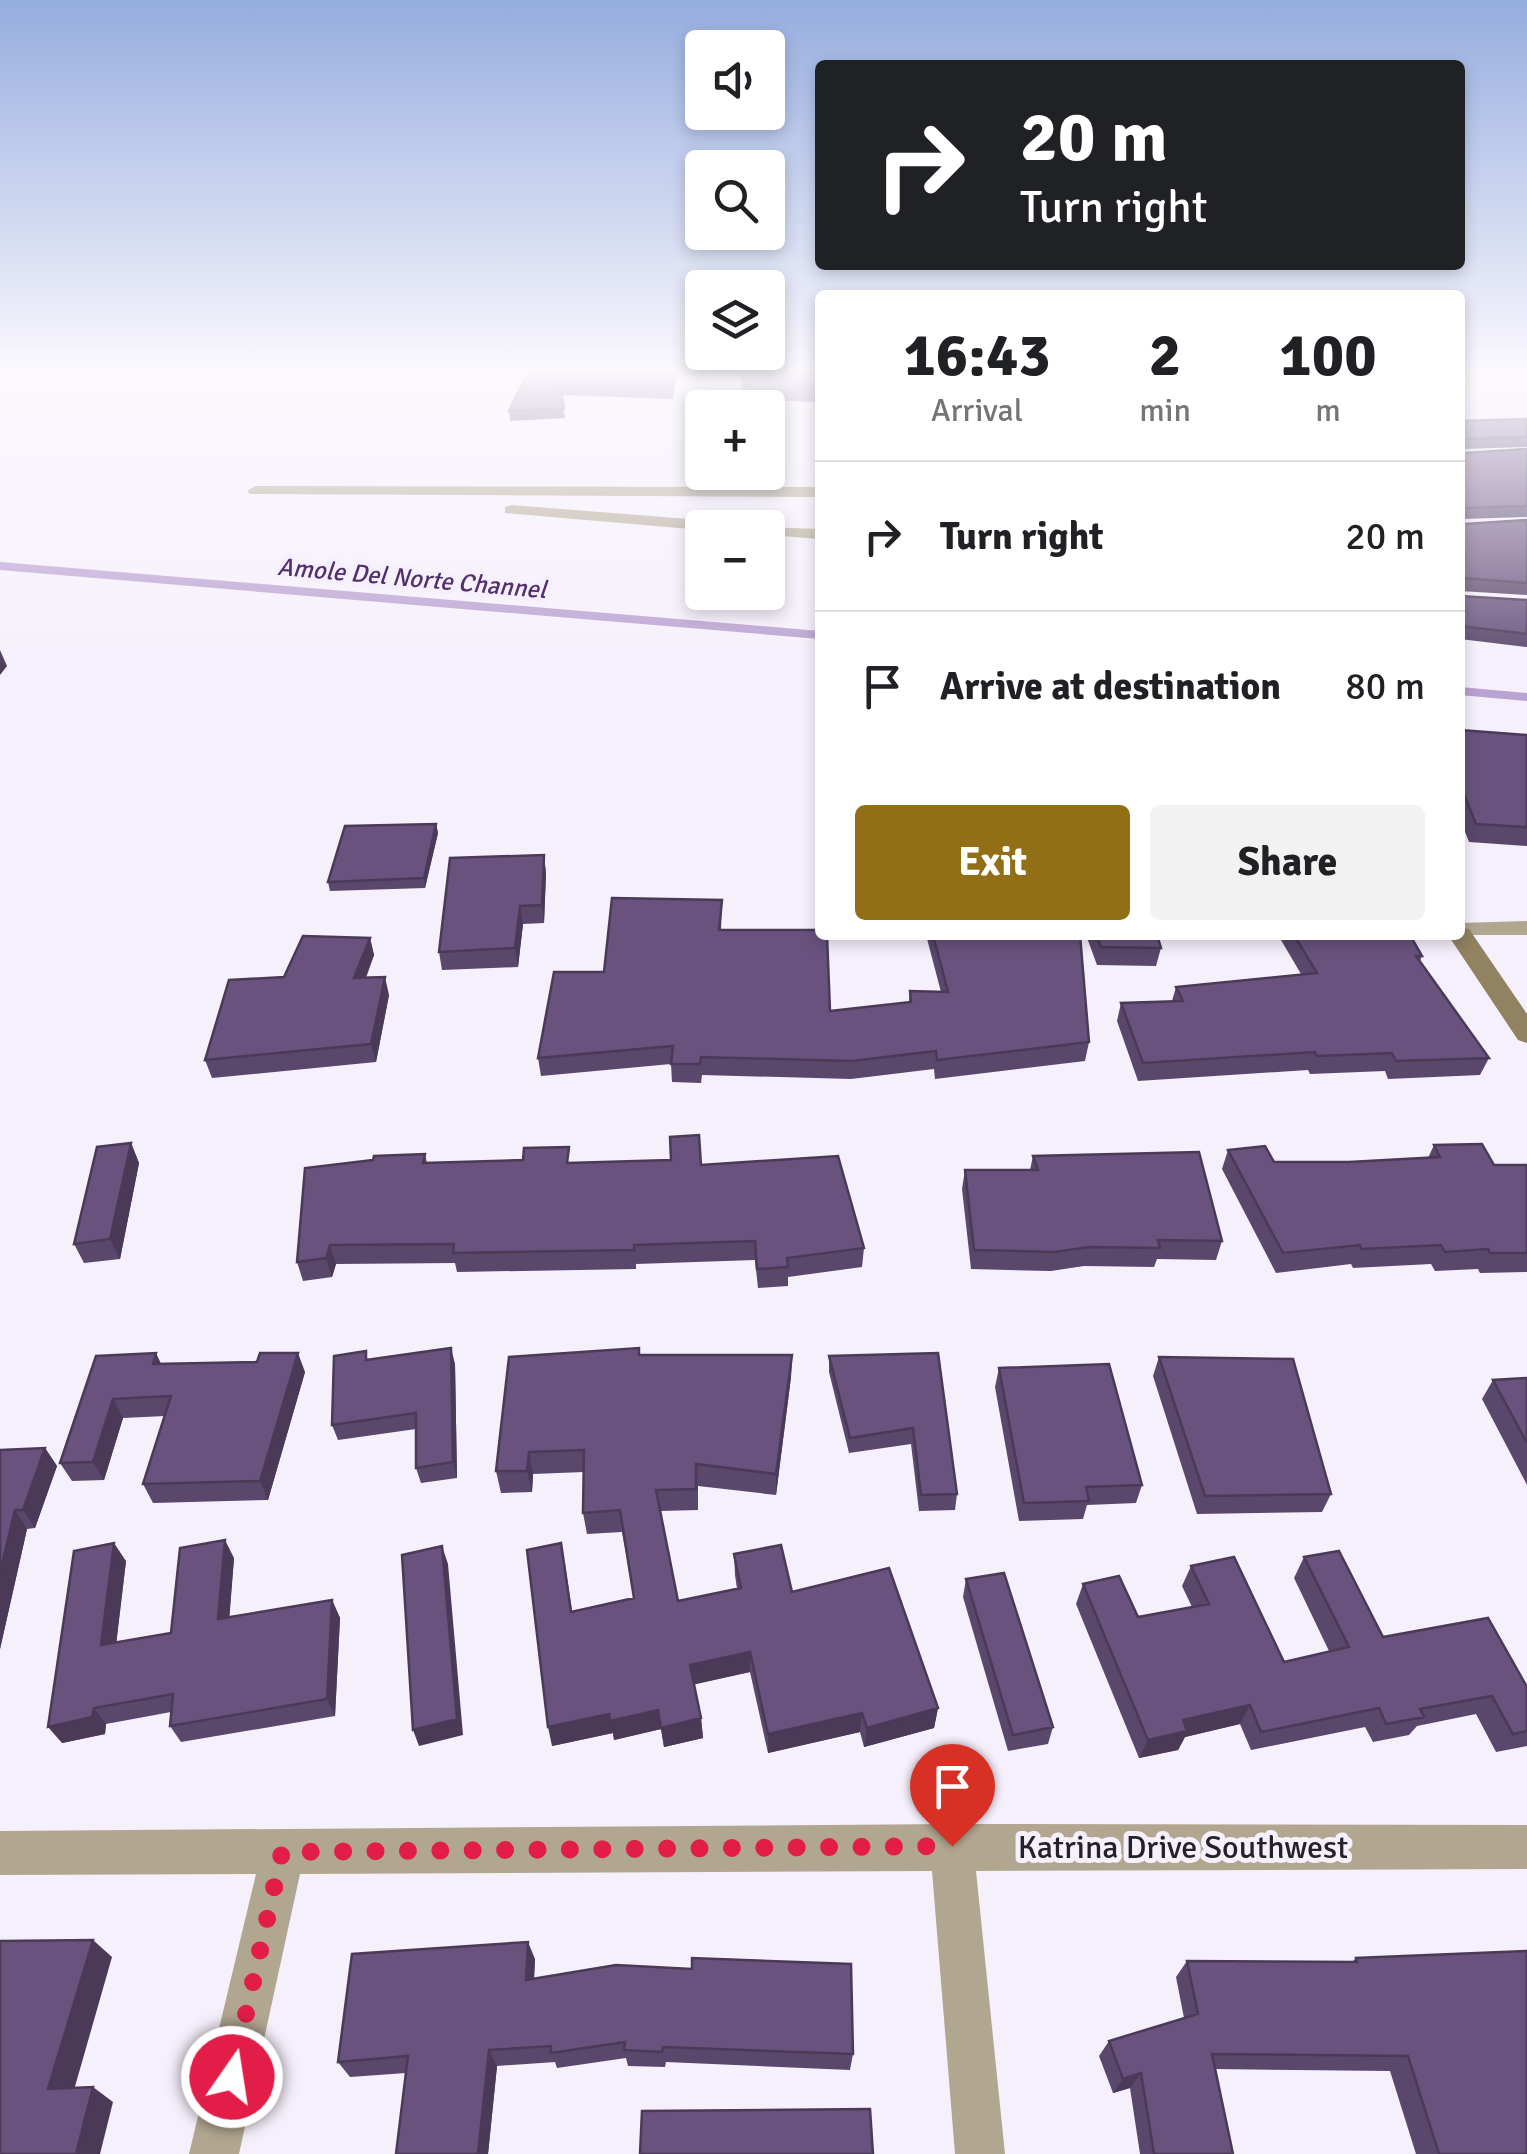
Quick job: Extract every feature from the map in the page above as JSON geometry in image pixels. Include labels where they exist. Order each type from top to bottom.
[{"type":"main road","points":[[1465,940],[1527,1034]]},
{"type":"street","points":[[255,492],[815,492]]},
{"type":"street","points":[[360,494],[422,503],[685,524]]},
{"type":"street","points":[[785,531],[815,534]]},
{"type":"street","points":[[1465,932],[1527,928]]},
{"type":"street","points":[[952,1846],[980,2154]]},
{"type":"street","name":"Katrina Drive Southwest","points":[[0,1852],[952,1846],[1527,1848]]},
{"type":"street","points":[[214,2154],[282,1852]]},
{"type":"building","points":[[1465,474],[1527,474],[1527,506],[1465,508]]},
{"type":"building","points":[[1527,520],[1527,583],[1465,578],[1465,524]]},
{"type":"building","points":[[1465,596],[1527,600],[1527,634],[1465,627]]},
{"type":"building","points":[[1465,730],[1527,735],[1527,827],[1476,824],[1465,796]]},
{"type":"building","points":[[436,824],[424,878],[328,882],[345,826]]},
{"type":"building","points":[[544,855],[542,905],[520,906],[515,948],[439,952],[450,858]]},
{"type":"building","points":[[612,898],[722,900],[719,930],[815,930],[815,940],[827,940],[830,1011],[911,1002],[910,991],[948,992],[934,940],[1080,940],[1089,1042],[937,1060],[936,1051],[852,1061],[701,1057],[700,1064],[671,1064],[673,1046],[538,1058],[554,972],[604,972]]},
{"type":"building","points":[[303,936],[370,938],[354,978],[385,977],[371,1044],[205,1060],[229,980],[284,977]]},
{"type":"building","points":[[1098,940],[1159,940],[1161,948],[1101,947]]},
{"type":"building","points":[[1297,940],[1413,940],[1422,956],[1416,956],[1489,1058],[1396,1061],[1392,1053],[1317,1056],[1315,1052],[1143,1063],[1121,1003],[1183,1001],[1176,987],[1317,973]]},
{"type":"building","points":[[699,1135],[701,1165],[838,1156],[864,1248],[787,1258],[788,1267],[757,1269],[755,1241],[634,1245],[634,1250],[453,1253],[454,1244],[330,1245],[326,1258],[297,1262],[305,1168],[373,1160],[374,1156],[425,1154],[423,1163],[523,1160],[524,1148],[569,1147],[567,1163],[671,1160],[670,1137]]},
{"type":"building","points":[[131,1143],[110,1239],[74,1244],[97,1147]]},
{"type":"building","points":[[1482,1144],[1494,1165],[1527,1165],[1527,1253],[1490,1253],[1488,1249],[1445,1252],[1441,1245],[1361,1249],[1360,1245],[1283,1253],[1228,1150],[1265,1146],[1274,1162],[1349,1162],[1440,1157],[1434,1145]]},
{"type":"building","points":[[1199,1152],[1222,1241],[1158,1240],[1160,1248],[1089,1247],[1055,1252],[974,1250],[965,1170],[1038,1170],[1033,1156]]},
{"type":"building","points":[[451,1348],[453,1462],[416,1468],[416,1413],[332,1425],[334,1356],[366,1351],[366,1360]]},
{"type":"building","points":[[639,1348],[639,1355],[792,1355],[776,1474],[696,1464],[696,1489],[656,1490],[678,1601],[741,1588],[734,1554],[781,1545],[792,1592],[889,1568],[938,1708],[867,1728],[862,1713],[768,1734],[750,1652],[690,1665],[701,1718],[661,1728],[658,1710],[610,1721],[609,1714],[548,1727],[527,1550],[561,1543],[571,1612],[634,1598],[620,1510],[583,1513],[584,1450],[529,1452],[527,1471],[496,1471],[509,1357]]},
{"type":"building","points":[[156,1353],[153,1364],[257,1362],[260,1353],[298,1353],[260,1481],[143,1484],[171,1396],[113,1399],[93,1462],[60,1463],[96,1356]]},
{"type":"building","points":[[938,1353],[957,1494],[921,1495],[913,1428],[850,1438],[829,1356]]},
{"type":"building","points":[[1159,1357],[1293,1359],[1331,1494],[1205,1496]]},
{"type":"building","points":[[1109,1364],[1142,1485],[1086,1487],[1089,1501],[1024,1503],[999,1368]]},
{"type":"building","points":[[1527,1378],[1527,1443],[1493,1380]]},
{"type":"building","points":[[45,1448],[23,1510],[15,1510],[0,1572],[0,1450]]},
{"type":"building","points":[[225,1540],[218,1619],[332,1600],[327,1699],[170,1726],[173,1694],[94,1708],[92,1717],[48,1727],[74,1551],[114,1543],[101,1645],[171,1633],[180,1548]]},
{"type":"building","points":[[442,1546],[457,1719],[413,1730],[402,1555]]},
{"type":"building","points":[[1339,1551],[1383,1637],[1488,1618],[1527,1687],[1527,1731],[1513,1734],[1492,1696],[1420,1709],[1424,1717],[1386,1724],[1379,1708],[1261,1732],[1250,1705],[1183,1720],[1187,1731],[1148,1740],[1083,1584],[1119,1576],[1138,1617],[1209,1604],[1191,1566],[1234,1557],[1284,1662],[1349,1647],[1304,1557]]},
{"type":"building","points":[[1004,1573],[1053,1727],[1013,1735],[966,1579]]},
{"type":"building","points":[[93,1940],[48,2089],[93,2087],[76,2154],[0,2154],[0,1941]]},
{"type":"building","points":[[528,1942],[526,1980],[616,1965],[692,1969],[692,1958],[851,1964],[853,2054],[663,2047],[662,2052],[624,2050],[625,2042],[551,2053],[551,2046],[489,2050],[478,2154],[396,2154],[408,2056],[338,2062],[352,1954]]},
{"type":"building","points":[[1527,1951],[1527,2154],[1439,2154],[1408,2056],[1212,2054],[1233,2154],[1154,2154],[1141,2073],[1123,2079],[1109,2041],[1198,2014],[1187,1961],[1357,1962],[1356,1958]]},
{"type":"building","points":[[870,2109],[873,2154],[640,2154],[642,2111]]},
{"type":"waterway","name":"Amole Del Norte Channel","points":[[0,566],[815,635]]},
{"type":"waterway","name":"Amole Del Norte Channel","points":[[1465,691],[1527,697]]},
{"type":"route","points":[[232,2077],[282,1852],[952,1846]]}]
